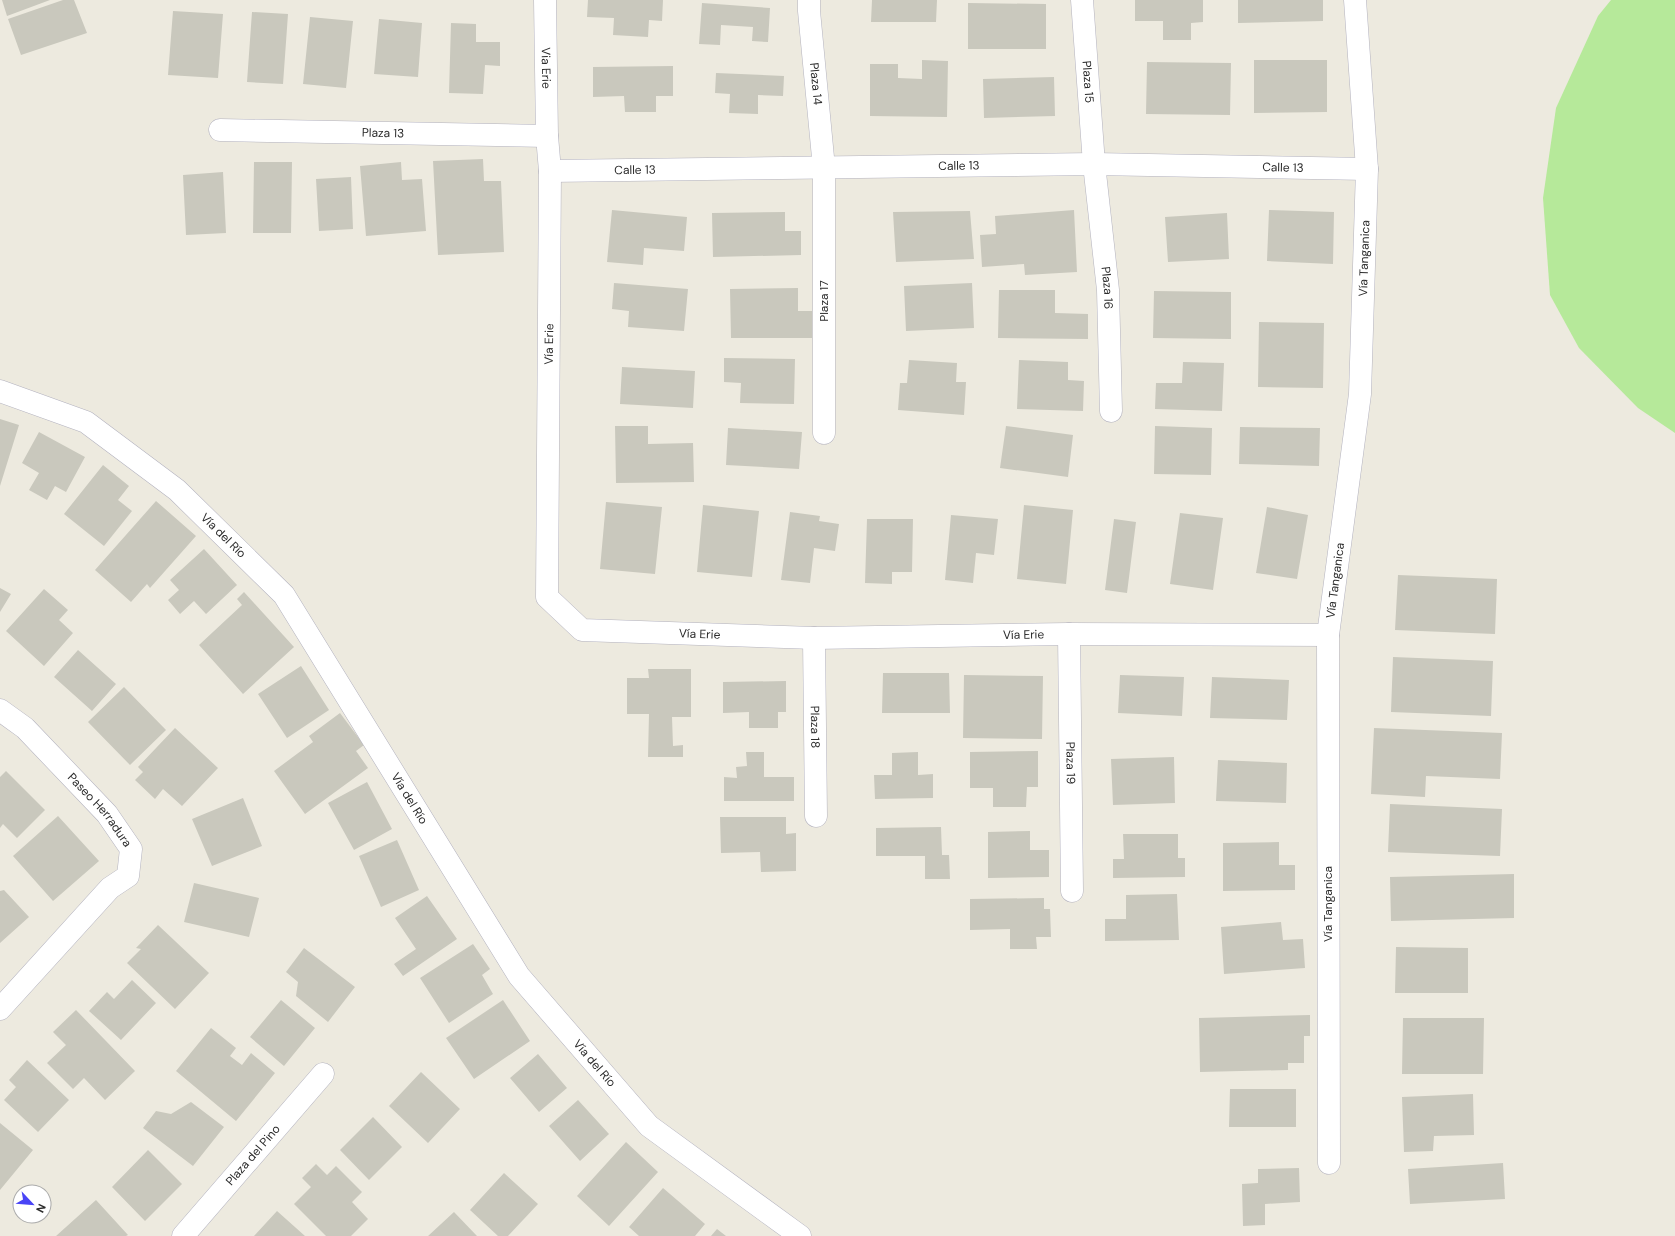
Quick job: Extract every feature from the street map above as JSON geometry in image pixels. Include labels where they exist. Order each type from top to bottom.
[{"type":"street","name":"Via Erie","points":[[545,0],[546,136]]},
{"type":"street","name":"Plaza 14","points":[[809,0],[824,168]]},
{"type":"street","name":"Plaza 15","points":[[1082,0],[1094,164]]},
{"type":"street","name":"Vía Tanganica","points":[[1329,1163],[1328,635],[1360,394],[1367,169],[1355,0]]},
{"type":"street","name":"Plaza 13","points":[[220,130],[546,136]]},
{"type":"street","name":"Vía Erie","points":[[546,136],[550,172],[547,597],[582,630],[814,638],[1069,634],[1328,635]]},
{"type":"street","name":"Calle 13","points":[[550,172],[1094,164],[1367,169]]},
{"type":"street","name":"Plaza 16","points":[[1094,164],[1108,290],[1111,411]]},
{"type":"street","name":"Plaza 17","points":[[824,168],[824,433]]},
{"type":"street","name":"Vía del Río","points":[[0,391],[86,422],[177,490],[284,595],[519,976],[649,1126],[800,1236]]},
{"type":"street","name":"Plaza 19","points":[[1069,634],[1072,891]]},
{"type":"street","name":"Plaza 18","points":[[814,638],[816,816]]},
{"type":"street","name":"Paseo Herradura","points":[[0,710],[25,728],[107,814],[131,849],[128,876],[110,888],[0,1009]]},
{"type":"street","name":"Plaza del Pino","points":[[183,1236],[323,1074]]},
{"type":"green space","points":[[1611,0],[1675,0],[1675,433],[1638,408],[1579,348],[1550,295],[1543,198],[1556,108],[1598,16]]},
{"type":"building","points":[[2,0],[50,0],[7,16]]},
{"type":"building","points":[[63,0],[74,0],[87,33],[21,55],[8,19]]},
{"type":"building","points":[[588,0],[663,0],[662,21],[649,20],[648,37],[613,35],[614,18],[587,17]]},
{"type":"building","points":[[872,0],[937,0],[936,22],[871,22]]},
{"type":"building","points":[[1135,0],[1203,0],[1203,22],[1191,23],[1191,40],[1163,40],[1163,21],[1135,21]]},
{"type":"building","points":[[1238,0],[1323,0],[1323,21],[1238,23]]},
{"type":"building","points":[[702,3],[770,8],[768,42],[752,41],[753,27],[721,25],[720,45],[699,44]]},
{"type":"building","points":[[968,3],[1046,4],[1046,49],[968,49]]},
{"type":"building","points":[[173,11],[223,14],[218,78],[168,75]]},
{"type":"building","points":[[252,12],[288,14],[283,84],[247,82]]},
{"type":"building","points":[[310,17],[353,21],[346,88],[303,84]]},
{"type":"building","points":[[379,19],[422,23],[418,77],[374,74]]},
{"type":"building","points":[[451,23],[476,24],[476,42],[500,42],[500,66],[485,65],[483,94],[449,93]]},
{"type":"building","points":[[922,60],[948,61],[947,117],[870,116],[870,64],[898,64],[898,78],[922,79]]},
{"type":"building","points":[[1254,60],[1327,60],[1327,112],[1254,113]]},
{"type":"building","points":[[1147,62],[1231,63],[1230,115],[1146,114]]},
{"type":"building","points":[[673,66],[673,96],[656,96],[656,112],[625,112],[624,96],[593,97],[593,67]]},
{"type":"building","points":[[716,73],[784,76],[783,96],[758,95],[758,114],[729,113],[730,94],[715,93]]},
{"type":"building","points":[[1054,77],[1055,116],[984,118],[983,79]]},
{"type":"building","points":[[483,159],[484,181],[501,181],[504,252],[438,255],[433,161]]},
{"type":"building","points":[[254,162],[292,162],[291,233],[253,233]]},
{"type":"building","points":[[401,162],[402,180],[422,179],[426,231],[366,236],[360,166]]},
{"type":"building","points":[[223,172],[226,233],[186,235],[183,175]]},
{"type":"building","points":[[351,177],[353,229],[319,231],[316,179]]},
{"type":"building","points":[[612,210],[687,217],[684,251],[644,248],[643,265],[607,262]]},
{"type":"building","points":[[1074,210],[1077,272],[1025,275],[1024,264],[982,267],[980,235],[996,234],[995,216]]},
{"type":"building","points":[[1269,210],[1334,212],[1333,264],[1267,261]]},
{"type":"building","points":[[970,211],[974,259],[896,262],[893,212]]},
{"type":"building","points":[[785,212],[785,231],[801,231],[801,255],[713,257],[712,213]]},
{"type":"building","points":[[1227,213],[1229,259],[1168,262],[1165,217]]},
{"type":"building","points":[[614,283],[688,289],[684,331],[628,327],[629,311],[612,309]]},
{"type":"building","points":[[972,283],[974,328],[906,331],[904,286]]},
{"type":"building","points":[[798,288],[798,311],[812,311],[812,338],[731,338],[730,289]]},
{"type":"building","points":[[999,290],[1055,290],[1055,313],[1088,314],[1088,339],[998,338]]},
{"type":"building","points":[[1154,291],[1231,292],[1231,339],[1153,338]]},
{"type":"building","points":[[1259,322],[1324,323],[1323,388],[1258,387]]},
{"type":"building","points":[[724,358],[795,359],[794,404],[740,403],[741,383],[724,382]]},
{"type":"building","points":[[909,360],[957,363],[956,382],[966,382],[964,415],[898,410],[900,383],[907,383]]},
{"type":"building","points":[[1019,360],[1068,362],[1068,380],[1084,381],[1083,411],[1017,409]]},
{"type":"building","points":[[1183,362],[1224,363],[1222,411],[1155,409],[1156,383],[1182,383]]},
{"type":"building","points":[[622,367],[695,371],[693,408],[620,404]]},
{"type":"building","points":[[0,419],[19,425],[0,486]]},
{"type":"building","points":[[615,426],[648,426],[648,444],[693,443],[694,482],[616,483]]},
{"type":"building","points":[[1006,426],[1073,435],[1068,477],[1000,468]]},
{"type":"building","points":[[1155,426],[1212,428],[1211,475],[1154,474]]},
{"type":"building","points":[[1240,427],[1320,428],[1319,466],[1239,464]]},
{"type":"building","points":[[728,428],[802,432],[799,469],[726,465]]},
{"type":"building","points":[[39,432],[85,457],[66,492],[55,486],[47,500],[29,490],[39,473],[22,463]]},
{"type":"building","points":[[103,465],[129,486],[118,500],[132,511],[104,546],[64,514]]},
{"type":"building","points":[[156,501],[196,536],[150,588],[147,584],[131,602],[95,570]]},
{"type":"building","points":[[606,502],[662,507],[655,574],[600,569]]},
{"type":"building","points":[[703,505],[759,511],[752,577],[697,572]]},
{"type":"building","points":[[1024,505],[1073,510],[1066,584],[1017,579]]},
{"type":"building","points":[[1267,507],[1308,515],[1297,579],[1256,573]]},
{"type":"building","points":[[790,512],[820,516],[819,521],[839,524],[835,551],[814,548],[810,583],[781,580]]},
{"type":"building","points":[[1180,513],[1223,518],[1213,590],[1170,584]]},
{"type":"building","points":[[951,515],[998,519],[994,555],[976,553],[973,583],[945,580]]},
{"type":"building","points":[[867,519],[913,519],[912,572],[892,572],[892,584],[865,583]]},
{"type":"building","points":[[1114,519],[1136,522],[1127,593],[1105,590]]},
{"type":"building","points":[[204,549],[237,585],[206,614],[194,601],[180,614],[168,600],[179,590],[170,580]]},
{"type":"building","points":[[1398,575],[1497,579],[1495,634],[1395,630]]},
{"type":"building","points":[[0,588],[11,594],[0,612]]},
{"type":"building","points":[[44,589],[68,610],[59,620],[73,633],[44,666],[6,631]]},
{"type":"building","points":[[244,592],[294,647],[243,694],[199,645],[242,605],[237,599]]},
{"type":"building","points":[[78,650],[116,684],[92,711],[54,677]]},
{"type":"building","points":[[1393,657],[1493,661],[1491,716],[1391,712]]},
{"type":"building","points":[[301,666],[329,710],[287,738],[258,694]]},
{"type":"building","points":[[648,669],[691,669],[691,717],[672,717],[673,746],[683,745],[683,757],[648,757],[649,714],[627,714],[627,678],[649,678]]},
{"type":"building","points":[[883,673],[949,673],[950,713],[882,713]]},
{"type":"building","points":[[964,675],[1043,676],[1042,739],[963,738]]},
{"type":"building","points":[[1120,675],[1184,677],[1182,716],[1118,713]]},
{"type":"building","points":[[1212,677],[1289,680],[1287,720],[1210,718]]},
{"type":"building","points":[[786,681],[786,712],[778,712],[778,728],[749,728],[749,712],[723,713],[723,682]]},
{"type":"building","points":[[124,687],[166,730],[130,765],[88,722]]},
{"type":"building","points":[[340,713],[364,745],[356,751],[368,768],[305,814],[274,771],[313,742],[309,736]]},
{"type":"building","points":[[175,728],[218,768],[182,806],[163,789],[155,799],[135,780],[143,772],[138,767]]},
{"type":"building","points":[[1374,728],[1502,733],[1500,779],[1426,776],[1425,797],[1371,794]]},
{"type":"building","points":[[1038,751],[1038,787],[1027,787],[1026,807],[993,807],[993,788],[970,788],[970,752]]},
{"type":"building","points":[[746,752],[764,752],[764,777],[794,777],[794,801],[724,801],[724,777],[737,778],[736,767],[747,766]]},
{"type":"building","points":[[918,752],[918,775],[933,774],[933,798],[875,799],[874,775],[892,775],[892,753]]},
{"type":"building","points":[[1174,757],[1175,803],[1113,805],[1111,759]]},
{"type":"building","points":[[1218,760],[1287,763],[1286,803],[1216,801]]},
{"type":"building","points":[[6,771],[45,810],[17,838],[3,824],[0,828],[0,777]]},
{"type":"building","points":[[367,782],[392,829],[354,850],[328,803]]},
{"type":"building","points":[[243,798],[262,846],[212,866],[192,819]]},
{"type":"building","points":[[1390,804],[1502,809],[1500,856],[1388,852]]},
{"type":"building","points":[[58,816],[99,861],[53,901],[13,856]]},
{"type":"building","points":[[720,817],[786,817],[786,834],[796,833],[796,871],[761,872],[760,852],[721,853]]},
{"type":"building","points":[[941,827],[942,855],[949,855],[950,879],[925,879],[925,856],[876,856],[876,828]]},
{"type":"building","points":[[1030,831],[1030,850],[1049,850],[1049,877],[988,878],[988,832]]},
{"type":"building","points":[[1123,834],[1178,834],[1178,858],[1185,858],[1185,877],[1113,878],[1113,859],[1124,859]]},
{"type":"building","points":[[397,840],[419,890],[381,907],[359,856]]},
{"type":"building","points":[[1279,842],[1279,865],[1295,865],[1295,890],[1223,891],[1223,843]]},
{"type":"building","points":[[1514,874],[1514,918],[1391,921],[1390,877]]},
{"type":"building","points":[[194,883],[259,898],[249,937],[184,922]]},
{"type":"building","points":[[4,890],[29,917],[0,943],[0,891]]},
{"type":"building","points":[[1177,894],[1179,940],[1105,941],[1105,919],[1126,919],[1126,895]]},
{"type":"building","points":[[427,896],[457,939],[403,976],[394,964],[416,949],[395,918]]},
{"type":"building","points":[[1044,898],[1044,909],[1050,909],[1051,937],[1036,937],[1037,949],[1010,949],[1010,929],[970,930],[970,899]]},
{"type":"building","points":[[1281,922],[1283,940],[1303,939],[1305,968],[1224,974],[1221,927]]},
{"type":"building","points":[[158,925],[209,973],[175,1009],[127,963],[141,949],[136,948]]},
{"type":"building","points":[[473,944],[490,969],[482,975],[493,994],[449,1023],[420,978]]},
{"type":"building","points":[[1396,947],[1468,948],[1468,993],[1395,993]]},
{"type":"building","points":[[304,948],[355,987],[328,1022],[296,996],[298,982],[286,972]]},
{"type":"building","points":[[132,980],[156,1003],[121,1040],[89,1011],[107,992],[114,999]]},
{"type":"building","points":[[281,1000],[315,1028],[284,1066],[250,1037]]},
{"type":"building","points":[[503,1000],[530,1041],[474,1079],[446,1038]]},
{"type":"building","points":[[76,1010],[135,1071],[105,1100],[84,1078],[73,1089],[47,1063],[66,1045],[53,1032]]},
{"type":"building","points":[[1310,1015],[1310,1036],[1304,1036],[1304,1063],[1288,1063],[1288,1070],[1200,1072],[1199,1018]]},
{"type":"building","points":[[1403,1018],[1484,1018],[1483,1074],[1402,1074]]},
{"type":"building","points":[[211,1028],[236,1048],[230,1056],[242,1065],[251,1053],[275,1073],[236,1121],[176,1071]]},
{"type":"building","points":[[538,1054],[567,1088],[539,1112],[510,1078]]},
{"type":"building","points":[[27,1060],[69,1100],[38,1132],[4,1100],[16,1087],[9,1080]]},
{"type":"building","points":[[421,1072],[460,1109],[428,1143],[389,1106]]},
{"type":"building","points":[[1230,1089],[1296,1089],[1296,1127],[1229,1127]]},
{"type":"building","points":[[1473,1094],[1474,1135],[1434,1136],[1433,1151],[1404,1152],[1402,1097]]},
{"type":"building","points":[[578,1100],[609,1134],[580,1161],[549,1126]]},
{"type":"building","points":[[191,1102],[224,1127],[193,1166],[143,1128],[156,1111],[171,1114]]},
{"type":"building","points":[[373,1117],[402,1147],[369,1180],[340,1150]]},
{"type":"building","points":[[0,1123],[33,1150],[0,1190]]},
{"type":"building","points":[[626,1142],[658,1172],[609,1226],[577,1196]]},
{"type":"building","points":[[148,1150],[182,1184],[145,1221],[112,1187]]},
{"type":"building","points":[[1503,1163],[1505,1199],[1410,1204],[1408,1169]]},
{"type":"building","points":[[316,1164],[327,1175],[336,1166],[362,1192],[352,1202],[368,1219],[351,1236],[326,1236],[294,1204],[311,1187],[302,1178]]},
{"type":"building","points":[[1299,1168],[1300,1202],[1265,1204],[1265,1225],[1243,1226],[1242,1184],[1258,1183],[1258,1169]]},
{"type":"building","points":[[504,1173],[538,1204],[508,1236],[498,1236],[470,1210]]},
{"type":"building","points":[[663,1188],[705,1224],[695,1236],[639,1236],[629,1227]]},
{"type":"building","points":[[96,1200],[128,1235],[56,1236]]},
{"type":"building","points":[[277,1211],[305,1236],[254,1236]]},
{"type":"building","points":[[454,1212],[477,1236],[428,1236]]},
{"type":"building","points":[[717,1229],[726,1236],[711,1236]]}]
